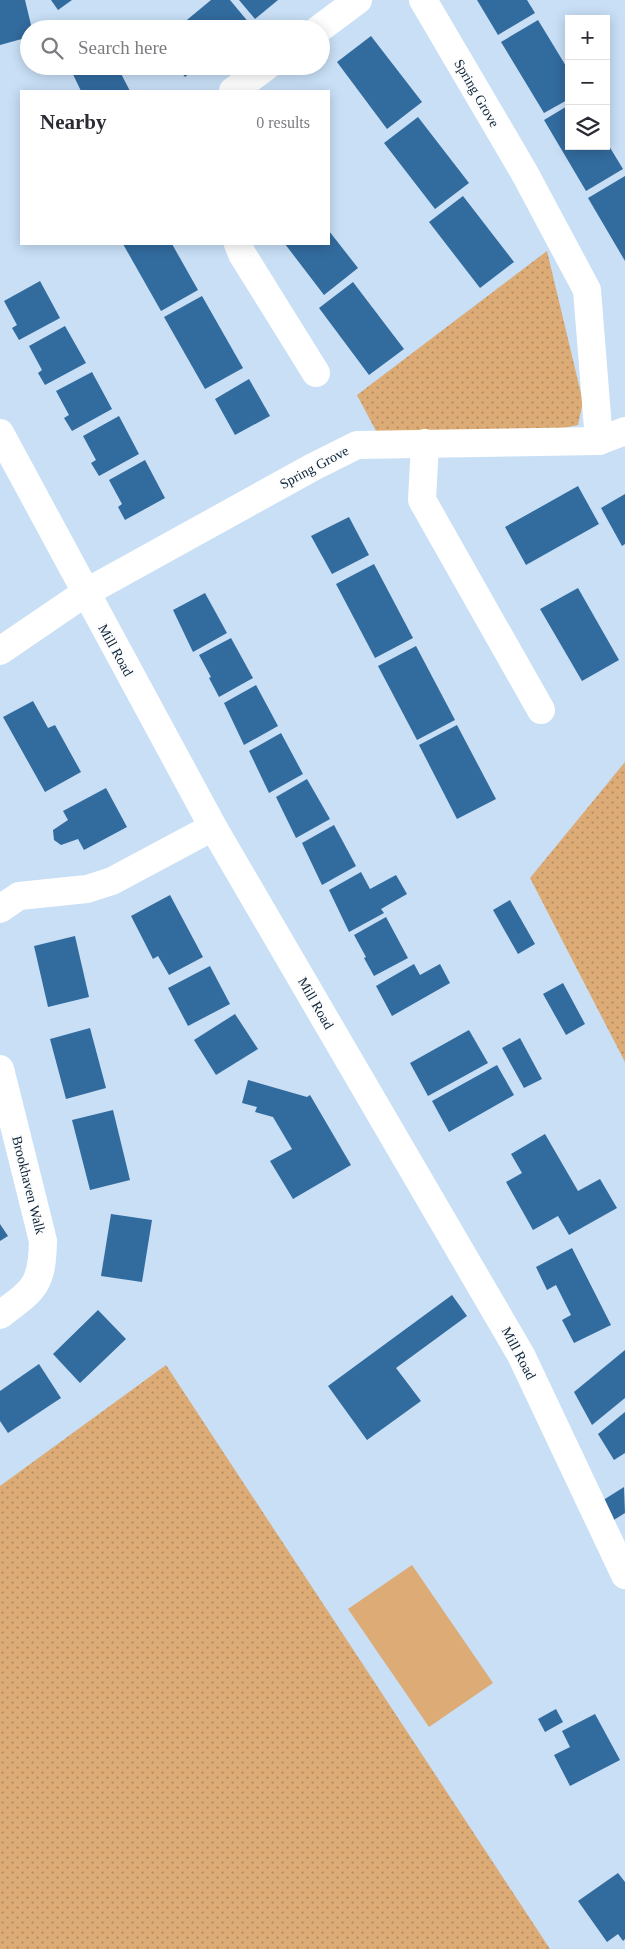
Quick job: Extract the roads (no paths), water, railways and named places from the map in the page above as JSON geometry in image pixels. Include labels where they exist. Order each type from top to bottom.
[{"type":"street","points":[[330,21],[358,0]]},
{"type":"street","name":"Spring Grove","points":[[423,0],[524,172],[587,290],[599,442]]},
{"type":"street","points":[[234,90],[255,75]]},
{"type":"street","points":[[238,245],[242,254],[316,373]]},
{"type":"street","name":"Spring Grove","points":[[0,651],[85,593],[313,466],[357,445],[599,442],[625,431]]},
{"type":"street","name":"Mill Road","points":[[0,433],[213,827],[521,1355],[625,1575]]},
{"type":"street","points":[[425,443],[422,500],[541,710]]},
{"type":"street","points":[[0,909],[20,896],[87,889],[112,881],[213,827]]},
{"type":"street","name":"Brookhaven Walk","points":[[0,1068],[43,1241],[42,1262],[38,1282],[20,1300],[0,1315]]}]
